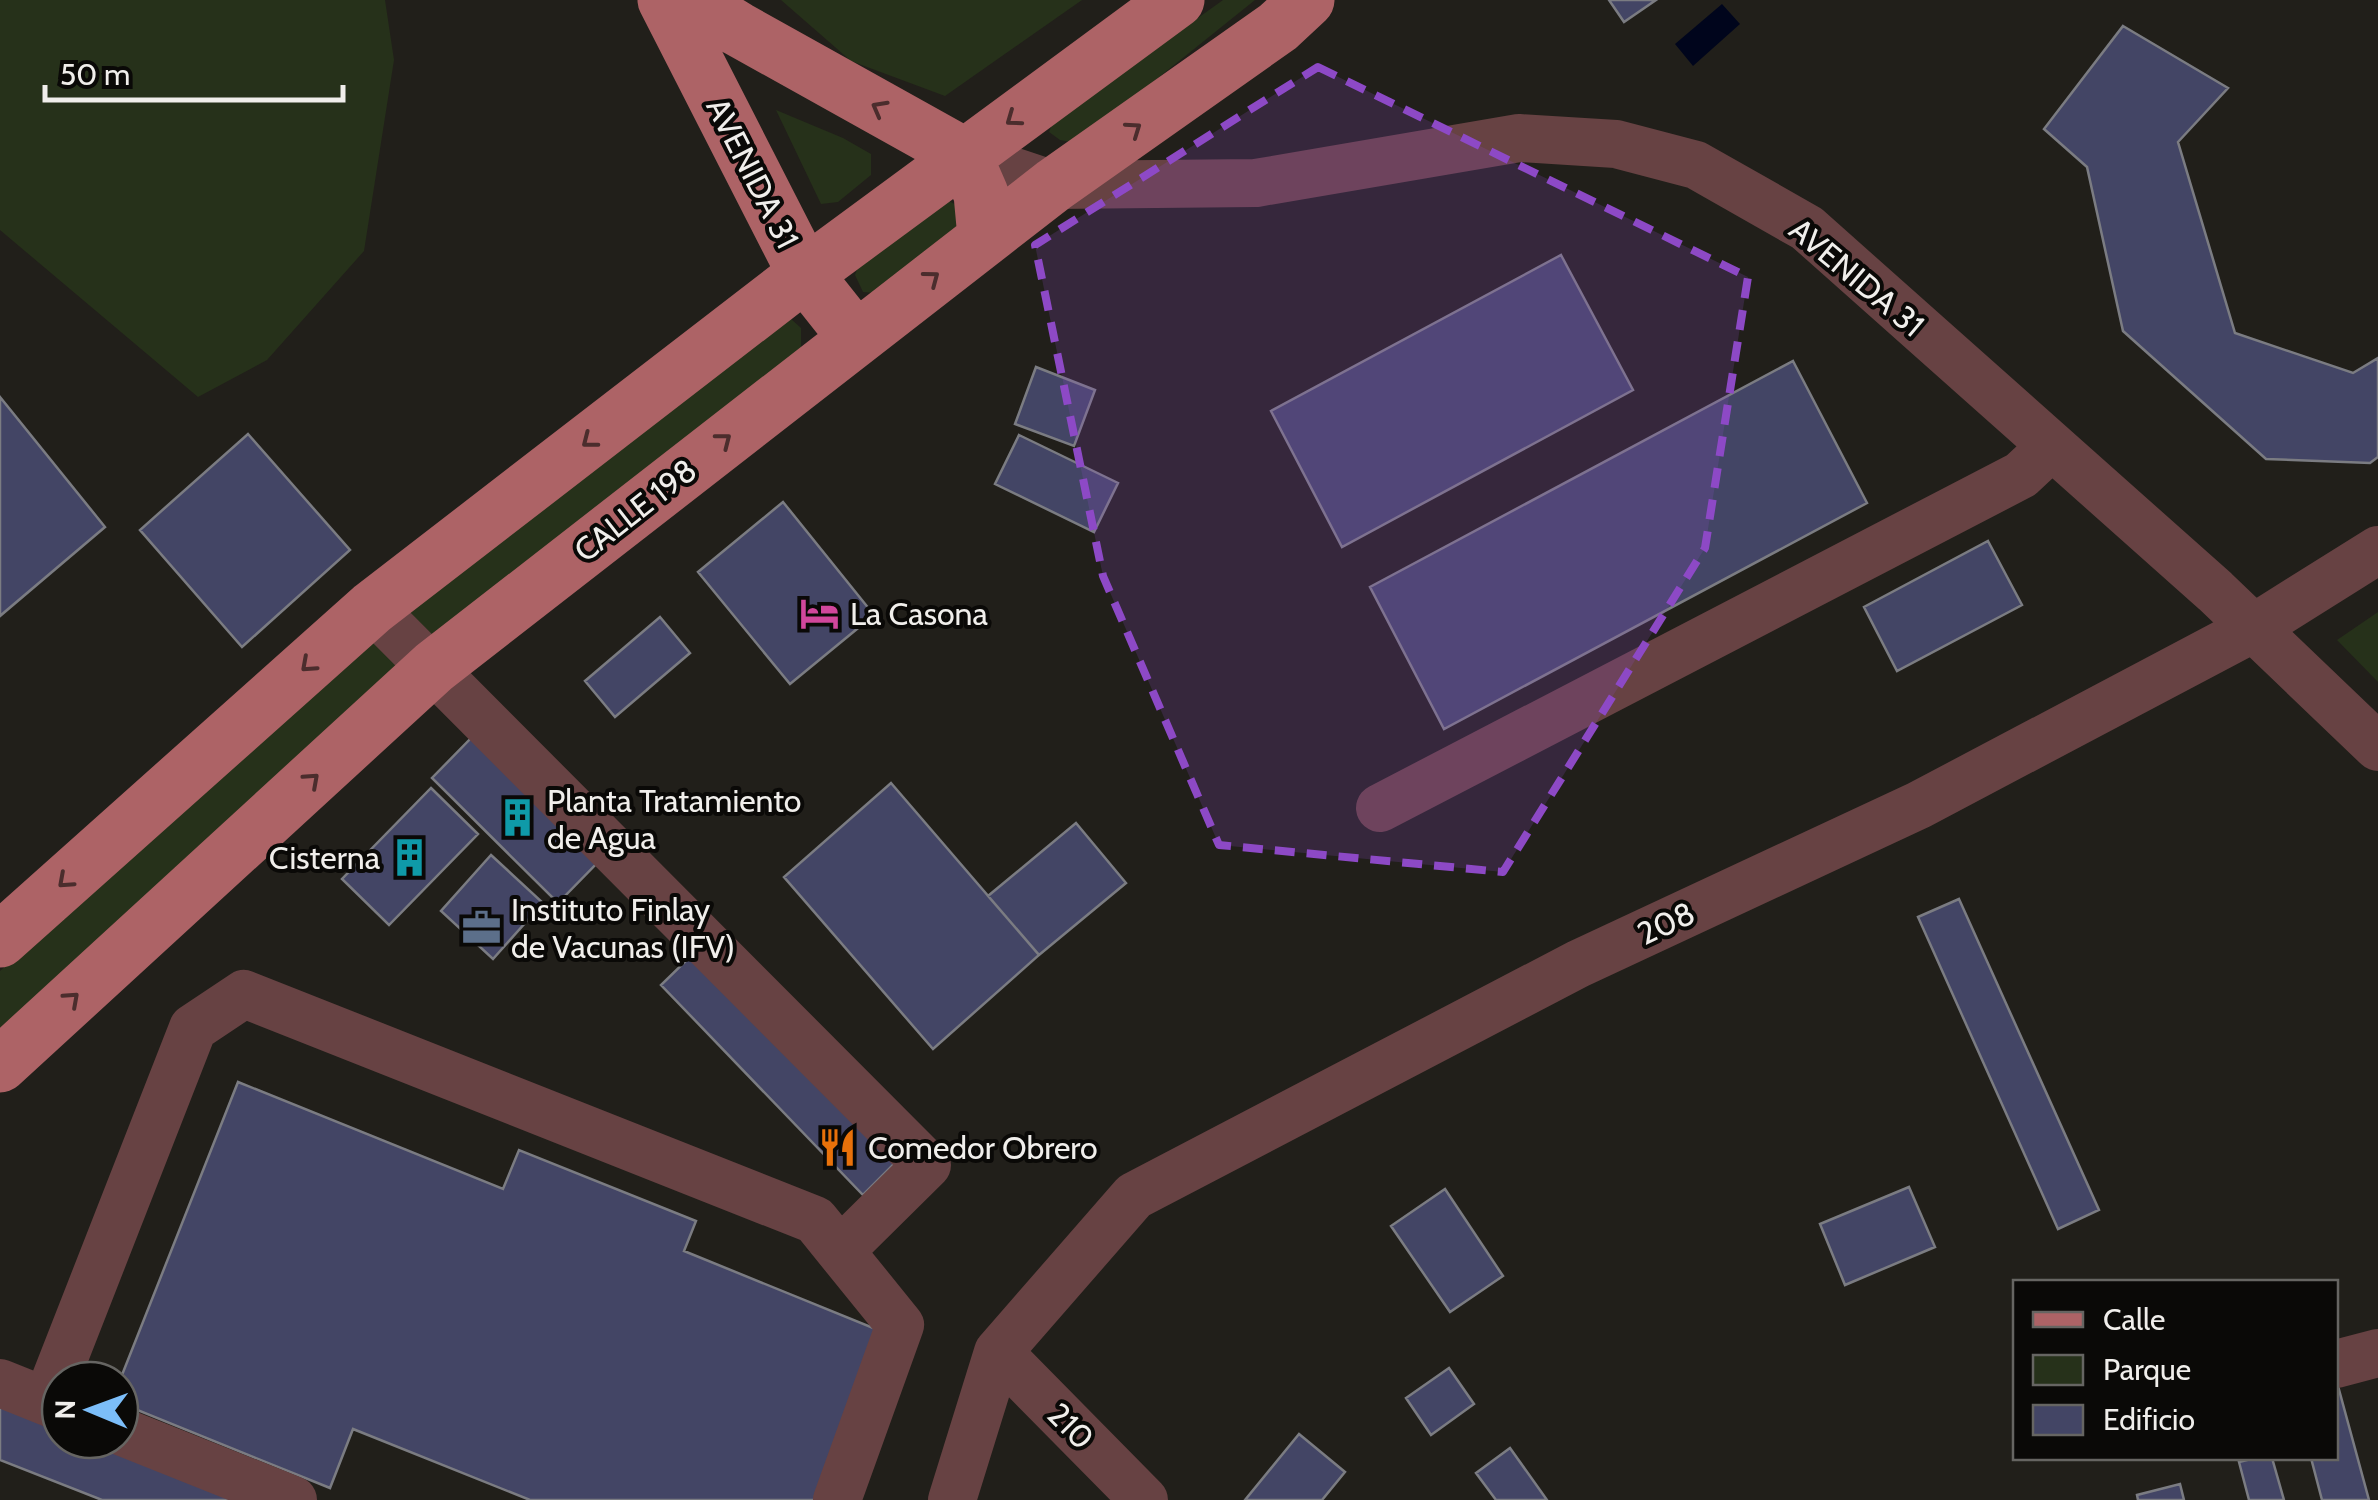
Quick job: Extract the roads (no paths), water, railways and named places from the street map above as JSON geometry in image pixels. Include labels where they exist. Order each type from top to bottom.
[{"type":"main road","name":"AVENIDA 31","points":[[665,0],[805,274],[855,337]]},
{"type":"main road","points":[[691,0],[964,155],[981,194],[986,237]]},
{"type":"main road","points":[[0,940],[372,608],[805,274],[1176,0]]},
{"type":"main road","name":"CALLE 198","points":[[0,1065],[434,667],[855,337],[1054,185],[1278,27],[1307,0]]},
{"type":"street","name":"AVENIDA 31","points":[[964,155],[1054,185],[1256,183],[1520,138],[1616,144],[1696,164],[1807,228],[2215,591],[2378,747]]},
{"type":"street","points":[[1380,808],[2021,474],[2052,446]]},
{"type":"street","name":"208","points":[[998,1352],[1134,1196],[1578,964],[1919,805],[2252,629],[2378,550]]},
{"type":"street","points":[[372,608],[926,1165],[840,1251]]},
{"type":"street","points":[[69,1360],[192,1028],[244,994],[815,1220],[900,1325],[838,1500]]},
{"type":"street","points":[[952,1500],[998,1352]]},
{"type":"street","name":"210","points":[[998,1352],[1144,1500]]},
{"type":"street","points":[[0,1383],[40,1399]]},
{"type":"street","points":[[140,1439],[293,1500]]},
{"type":"water","points":[[1722,4],[1740,24],[1693,66],[1675,44]]},
{"type":"place","name":"La Casona","points":[[820,613]]},
{"type":"place","name":"Planta Tratamiento de Agua","points":[[517,818]]},
{"type":"place","name":"Cisterna","points":[[410,857]]},
{"type":"place","name":"Instituto Finlay de Vacunas (IFV)","points":[[481,927]]},
{"type":"place","name":"Comedor Obrero","points":[[838,1147]]}]
